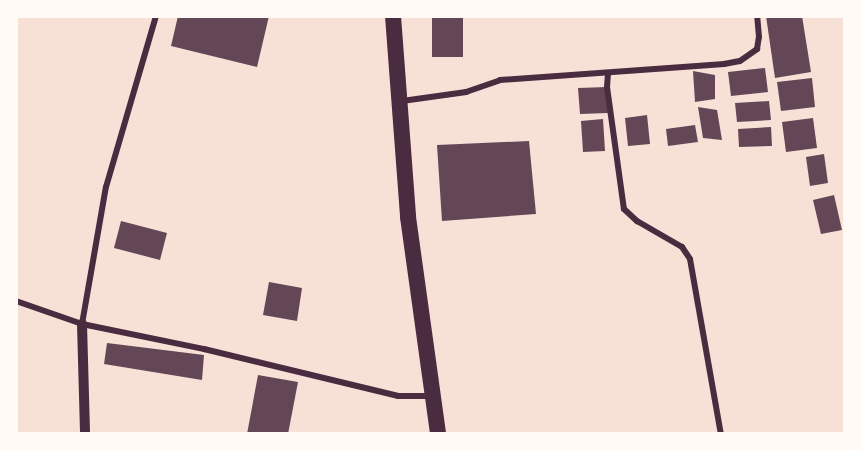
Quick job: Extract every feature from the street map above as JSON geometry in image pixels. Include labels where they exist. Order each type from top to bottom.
[{"type":"highway","points":[[393,16],[408,217],[438,434]]},
{"type":"street","points":[[85,434],[82,324],[106,187],[156,16]]},
{"type":"street","points":[[399,101],[466,92],[500,80],[740,61],[756,49],[759,37],[756,16]]},
{"type":"street","points":[[608,73],[607,87],[624,208],[637,221],[682,247],[690,259],[721,434]]},
{"type":"street","points":[[16,301],[82,324],[204,349],[398,396],[432,396]]},
{"type":"building","points":[[178,16],[269,16],[257,67],[171,46]]},
{"type":"building","points":[[432,16],[463,16],[463,57],[432,57]]},
{"type":"building","points":[[766,16],[802,16],[811,72],[775,78]]},
{"type":"building","points":[[765,68],[768,92],[731,96],[728,72]]},
{"type":"building","points":[[693,71],[715,75],[715,99],[695,102]]},
{"type":"building","points":[[812,78],[815,107],[781,111],[777,82]]},
{"type":"building","points":[[607,87],[608,113],[580,114],[578,88]]},
{"type":"building","points":[[769,101],[771,120],[737,122],[735,103]]},
{"type":"building","points":[[698,107],[717,110],[722,140],[703,138]]},
{"type":"building","points":[[647,115],[650,144],[628,146],[625,118]]},
{"type":"building","points":[[813,118],[817,148],[786,152],[782,122]]},
{"type":"building","points":[[603,119],[605,151],[583,152],[581,121]]},
{"type":"building","points":[[695,125],[698,142],[668,146],[666,129]]},
{"type":"building","points":[[771,127],[772,146],[739,147],[738,129]]},
{"type":"building","points":[[529,141],[536,214],[442,221],[437,145]]},
{"type":"building","points":[[824,154],[828,183],[810,186],[806,157]]},
{"type":"building","points":[[834,195],[842,230],[821,234],[813,200]]},
{"type":"building","points":[[121,221],[167,233],[160,260],[114,248]]},
{"type":"building","points":[[269,282],[302,288],[297,321],[263,315]]},
{"type":"building","points":[[107,343],[204,355],[202,380],[104,364]]},
{"type":"building","points":[[258,375],[298,382],[288,434],[247,434]]}]
